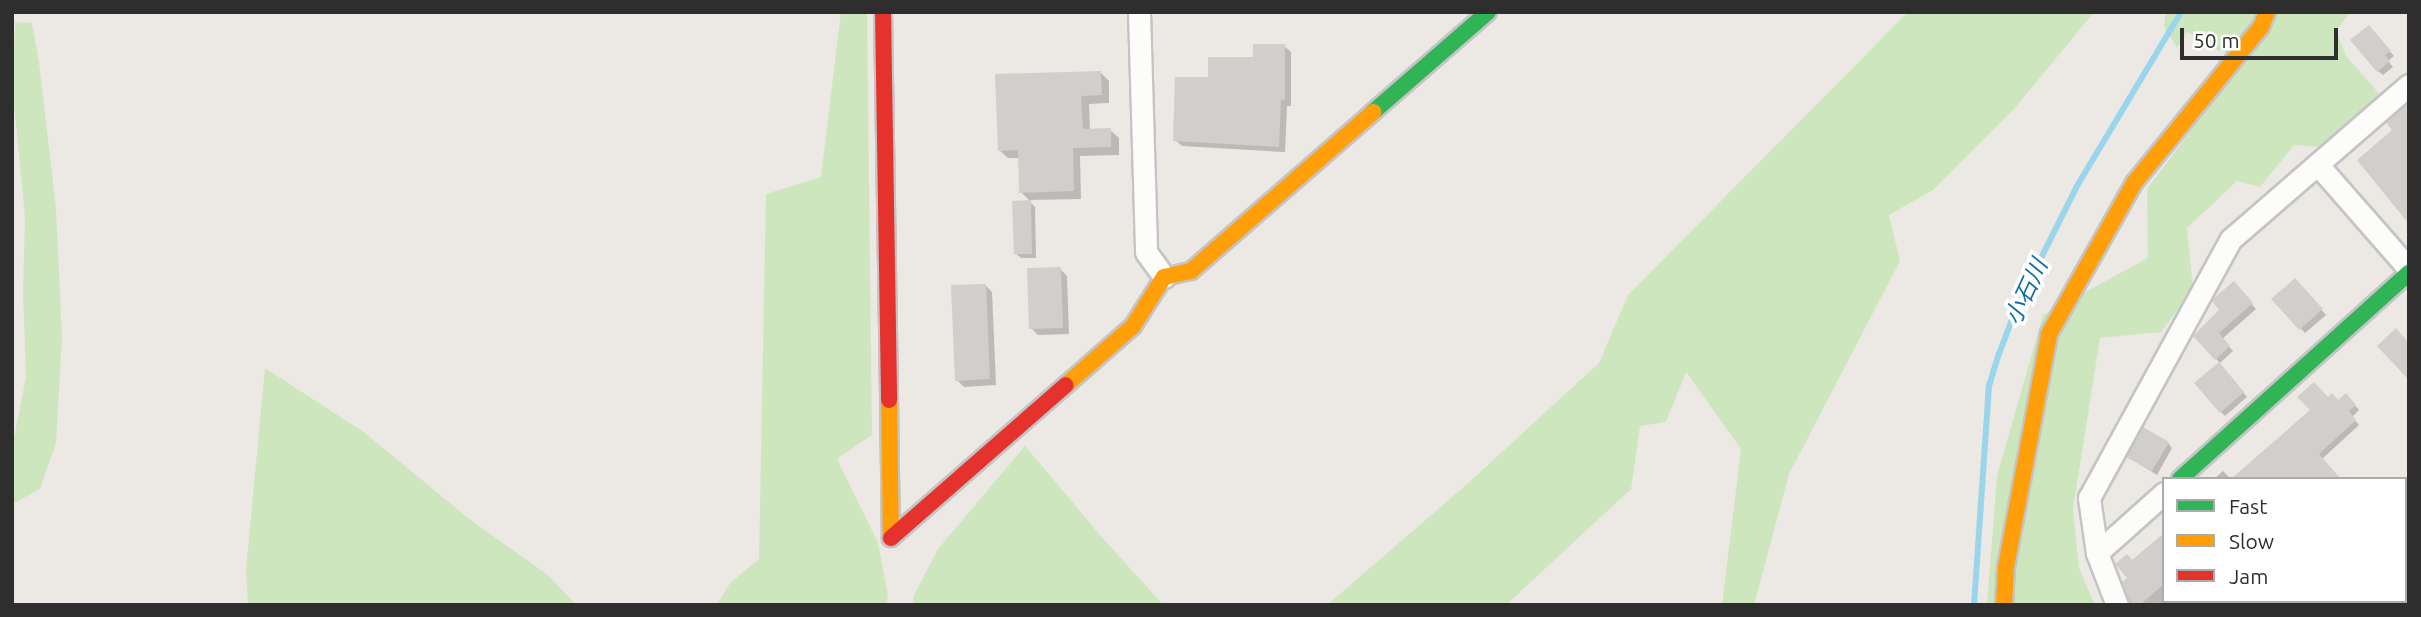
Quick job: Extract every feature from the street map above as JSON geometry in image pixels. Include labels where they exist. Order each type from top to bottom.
[{"type":"street","points":[[883,12],[891,538],[1133,326],[1164,277],[1191,271],[1488,12]]},
{"type":"street","points":[[1139,12],[1146,252],[1164,277]]},
{"type":"street","points":[[2004,605],[2006,567],[2049,334],[2134,183],[2261,27],[2267,12]]},
{"type":"street","points":[[2117,605],[2097,553],[2089,498],[2231,239],[2409,85]]},
{"type":"street","points":[[2182,477],[2409,271],[2318,164]]},
{"type":"street","points":[[2097,553],[2162,495]]},
{"type":"green space","points":[[841,12],[867,12],[872,435],[837,459],[878,543],[888,596],[886,605],[717,605],[730,583],[759,559],[766,194],[821,177]]},
{"type":"green space","points":[[1908,12],[2094,12],[2015,108],[1933,190],[1889,215],[1900,261],[1789,474],[1754,605],[1722,605],[1741,449],[1686,372],[1666,422],[1640,426],[1631,489],[1506,605],[1327,605],[1466,485],[1599,363],[1628,295]]},
{"type":"green space","points":[[2166,12],[2350,12],[2336,31],[2346,56],[2383,98],[2326,147],[2294,145],[2260,187],[2237,181],[2187,228],[2193,289],[2161,332],[2100,338],[2073,509],[2079,568],[2095,605],[1987,605],[1997,476],[2043,315],[2148,258],[2147,189],[2246,57],[2220,51],[2187,32],[2177,48],[2164,26]]},
{"type":"green space","points":[[15,22],[32,23],[39,62],[56,208],[62,338],[56,443],[40,489],[12,504],[12,447],[26,378],[23,292],[25,217],[13,94]]},
{"type":"green space","points":[[265,368],[365,433],[468,518],[548,575],[576,605],[248,605],[246,570]]},
{"type":"green space","points":[[1025,446],[1163,605],[914,605],[913,597],[938,549]]},
{"type":"building","points":[[2369,25],[2391,51],[2385,55],[2390,61],[2377,72],[2350,40]]},
{"type":"building","points":[[1253,44],[1285,44],[1285,100],[1281,100],[1279,147],[1173,141],[1175,77],[1208,77],[1208,57],[1253,57]]},
{"type":"building","points":[[1101,71],[1102,95],[1081,96],[1083,129],[1111,128],[1111,147],[1073,148],[1074,191],[1019,193],[1018,150],[998,151],[995,74]]},
{"type":"building","points":[[2409,103],[2409,224],[2357,160],[2392,130],[2386,122]]},
{"type":"building","points":[[1031,200],[1032,254],[1014,254],[1012,201]]},
{"type":"building","points":[[1061,267],[1063,328],[1029,329],[1027,268]]},
{"type":"building","points":[[2295,278],[2323,309],[2299,330],[2271,299]]},
{"type":"building","points":[[2234,281],[2253,303],[2219,333],[2230,346],[2215,360],[2193,336],[2219,310],[2212,301],[2214,298]]},
{"type":"building","points":[[986,284],[990,379],[955,381],[951,285]]},
{"type":"building","points":[[2396,328],[2409,343],[2409,380],[2377,346]]},
{"type":"building","points":[[2219,362],[2244,392],[2220,413],[2194,383]]},
{"type":"building","points":[[2314,382],[2328,397],[2332,393],[2338,400],[2346,393],[2356,405],[2349,411],[2356,420],[2319,454],[2339,477],[2233,477],[2310,410],[2297,397]]},
{"type":"building","points":[[2143,427],[2169,442],[2152,471],[2126,457]]},
{"type":"building","points":[[2162,535],[2162,586],[2140,605],[2133,605],[2122,582],[2127,578],[2115,564],[2127,554],[2132,560]]},
{"type":"waterway","name":"小石川","points":[[1974,605],[1989,386],[1999,354],[2017,306],[2077,186],[2181,12]]},
{"type":"traffic: fast","points":[[1373,112],[1488,12]]},
{"type":"traffic: fast","points":[[2182,477],[2409,273]]},
{"type":"traffic: slow","points":[[2004,605],[2006,567],[2049,334],[2134,183],[2261,27],[2267,12]]},
{"type":"traffic: slow","points":[[1066,385],[1133,326],[1164,277],[1191,271],[1373,112]]},
{"type":"traffic: slow","points":[[889,400],[891,538]]},
{"type":"traffic: jam","points":[[883,12],[889,400]]},
{"type":"traffic: jam","points":[[891,538],[1066,385]]}]
